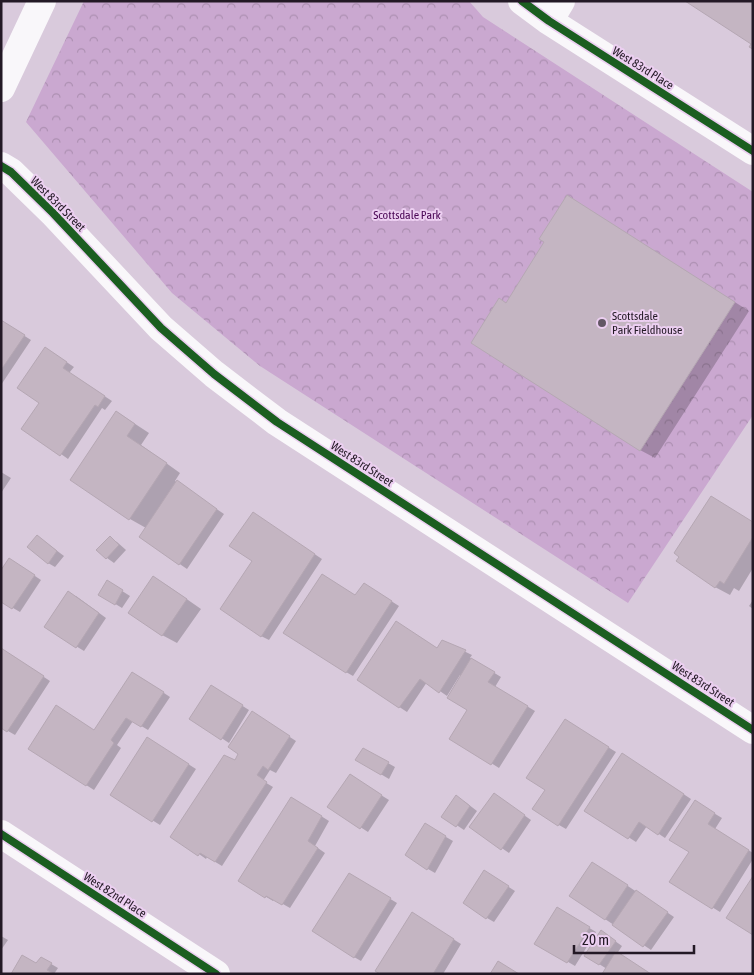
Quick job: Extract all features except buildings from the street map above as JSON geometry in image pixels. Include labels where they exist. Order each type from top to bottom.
[{"type":"street","points":[[1,88],[42,1]]},
{"type":"street","name":"West 83rd Place","points":[[522,1],[555,11],[753,151]]},
{"type":"street","name":"West 83rd Street","points":[[1,166],[11,172],[53,213],[161,328],[214,374],[277,422],[753,730]]},
{"type":"street","name":"West 82nd Place","points":[[1,834],[216,974]]},
{"type":"green space","name":"Scottsdale Park","points":[[84,1],[469,1],[483,17],[753,192],[753,415],[628,603],[260,366],[172,293],[26,122]]},
{"type":"cycle path","points":[[522,1],[549,21],[753,151]]},
{"type":"cycle path","points":[[1,166],[11,172],[53,213],[161,328],[214,374],[277,422],[753,730]]},
{"type":"cycle path","points":[[1,834],[216,974]]},
{"type":"place","name":"Scottsdale Park Fieldhouse","points":[[602,323]]}]
